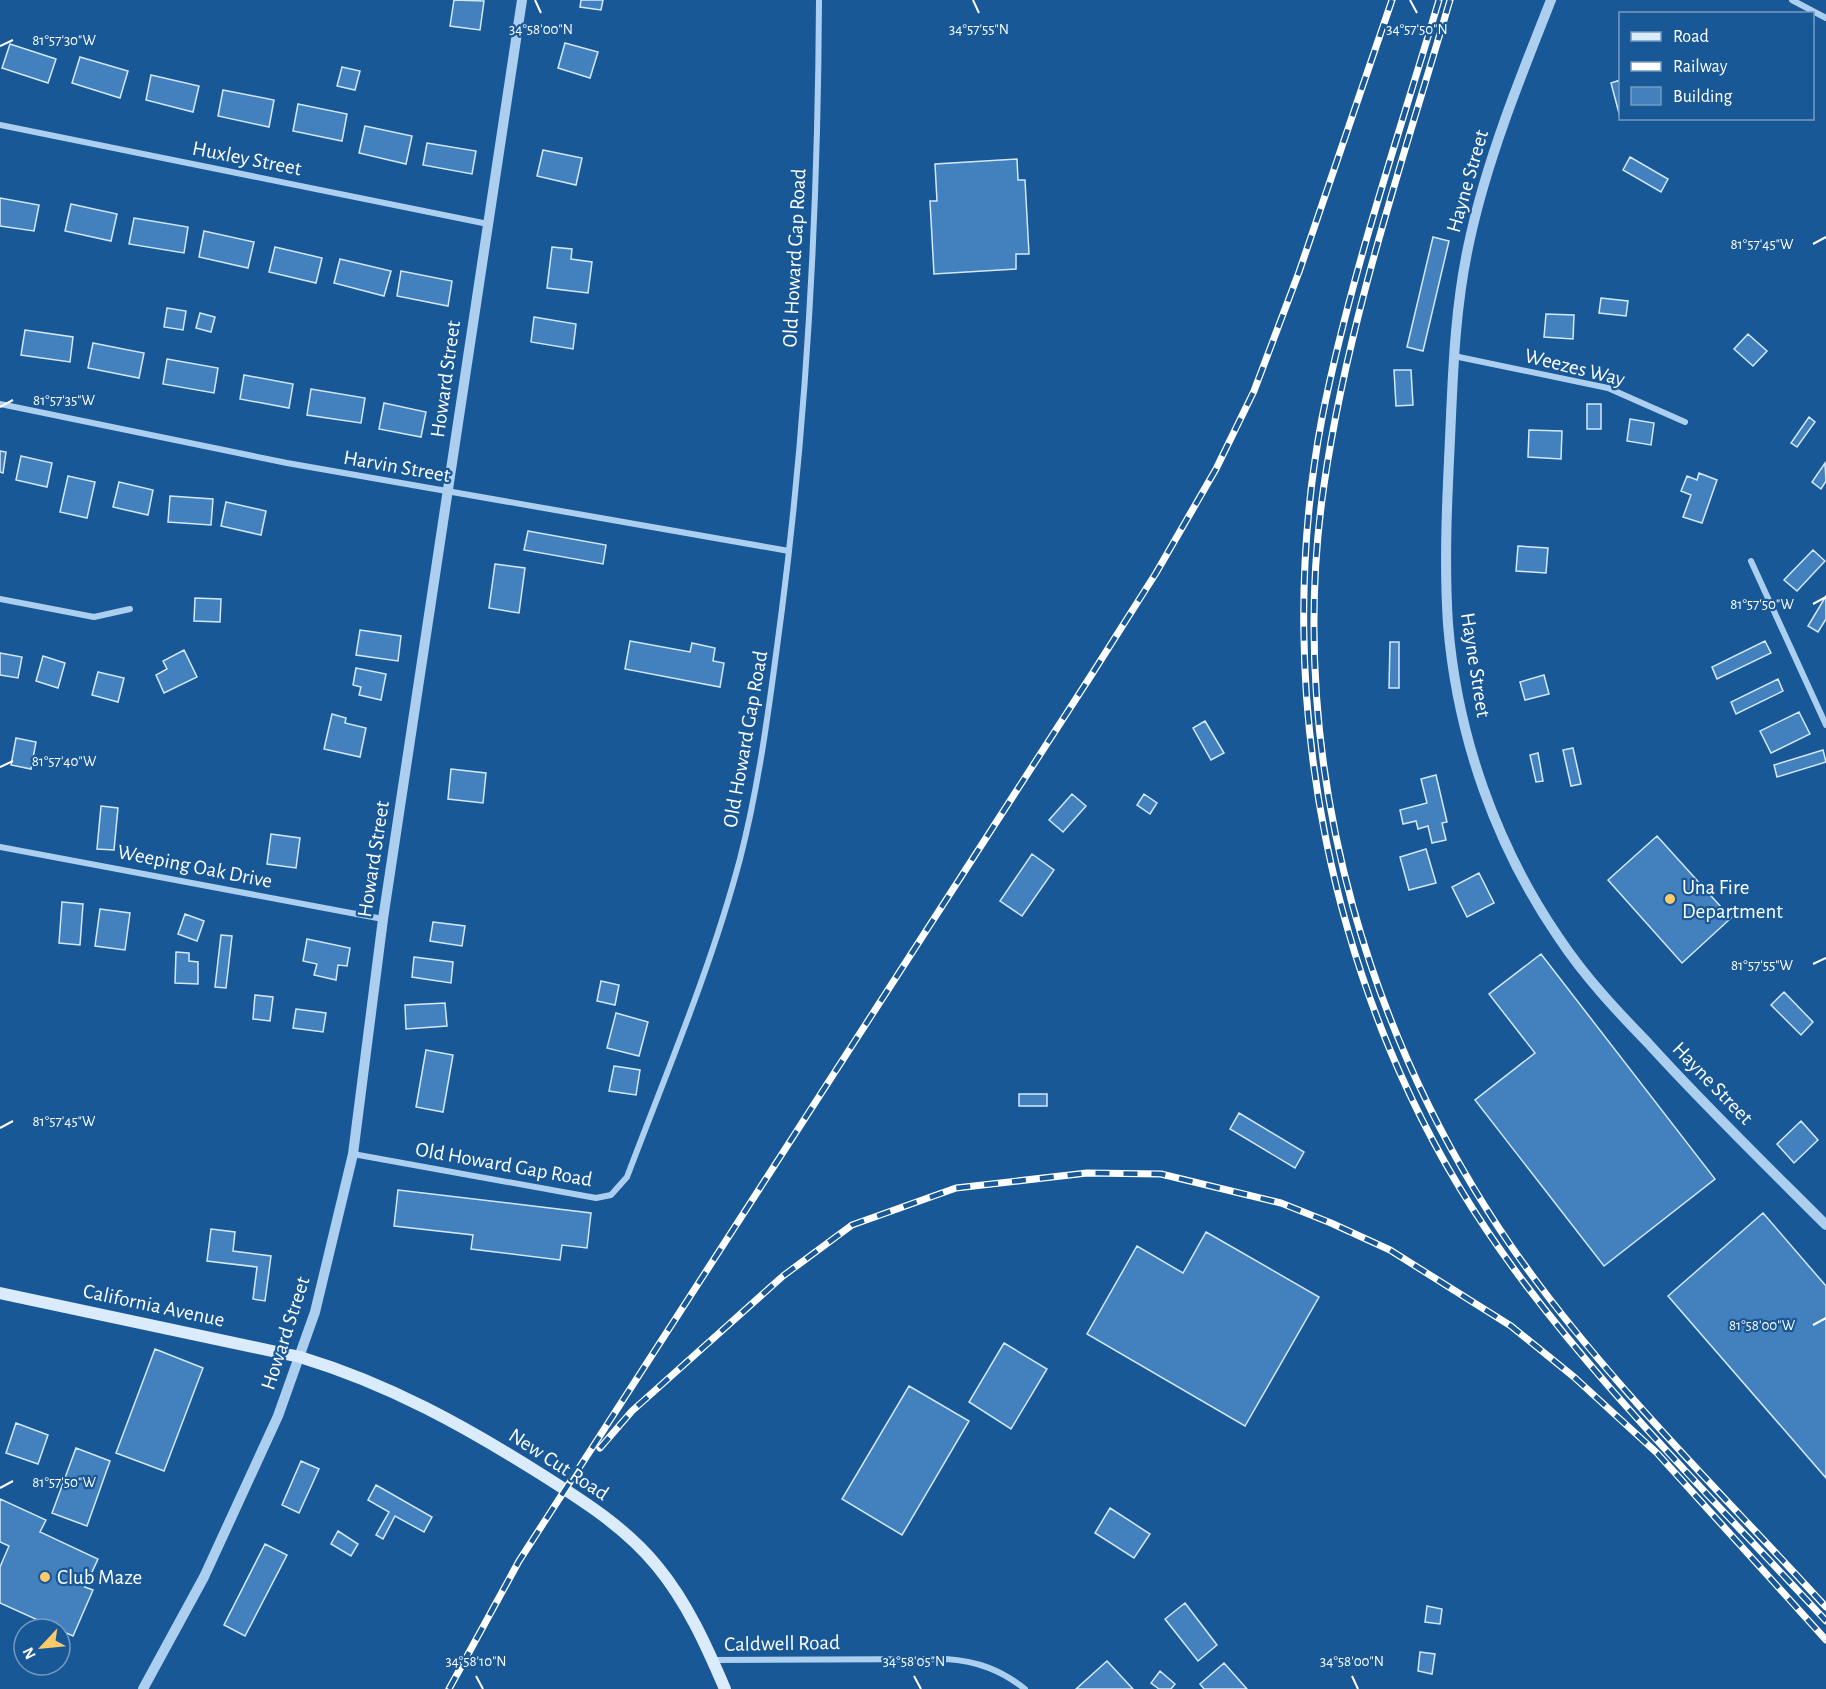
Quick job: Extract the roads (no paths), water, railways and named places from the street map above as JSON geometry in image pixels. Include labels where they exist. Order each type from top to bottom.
[{"type":"main road","name":"California Avenue","points":[[0,1293],[300,1356]]},
{"type":"main road","name":"New Cut Road","points":[[300,1356],[348,1371],[414,1400],[511,1455],[610,1521],[635,1542],[676,1593],[713,1660],[725,1689]]},
{"type":"street","name":"Howard Street","points":[[143,1689],[229,1525],[269,1439],[300,1356],[321,1290],[353,1154],[383,919],[522,0]]},
{"type":"street","name":"Old Howard Gap Road","points":[[353,1154],[596,1198],[611,1195],[623,1185],[698,994],[740,857],[757,780],[789,551],[807,338],[819,0]]},
{"type":"street","name":"Hayne Street","points":[[1551,0],[1484,185],[1461,280],[1454,356],[1448,477],[1449,626],[1459,698],[1470,748],[1499,827],[1542,911],[1597,989],[1670,1068],[1826,1225]]},
{"type":"street","points":[[1792,0],[1826,18]]},
{"type":"street","name":"Huxley Street","points":[[0,125],[488,224]]},
{"type":"street","name":"Weezes Way","points":[[1454,356],[1608,388],[1685,422]]},
{"type":"street","name":"Harvin Street","points":[[0,404],[448,492],[789,551]]},
{"type":"street","points":[[1751,561],[1826,724]]},
{"type":"street","points":[[0,599],[94,617],[130,609]]},
{"type":"street","name":"Weeping Oak Drive","points":[[0,847],[383,919]]},
{"type":"street","name":"Caldwell Road","points":[[713,1660],[946,1659],[969,1661],[991,1667],[1025,1689]]},
{"type":"railway","points":[[449,1689],[519,1561],[1092,674],[1156,573],[1216,469],[1254,391],[1299,272],[1392,0]]},
{"type":"railway","points":[[1439,0],[1346,313],[1322,418],[1308,523],[1304,629],[1310,735],[1326,841],[1352,945],[1388,1045],[1433,1141],[1488,1232],[1564,1334],[1606,1383],[1826,1621]]},
{"type":"railway","points":[[1450,0],[1362,301],[1334,423],[1324,485],[1315,591],[1317,697],[1330,802],[1353,906],[1386,1008],[1429,1106],[1480,1199],[1540,1286],[1607,1369],[1679,1450],[1826,1607]]},
{"type":"railway","points":[[600,1448],[632,1411],[783,1276],[852,1225],[956,1188],[1087,1173],[1161,1174],[1281,1203],[1331,1223],[1390,1250],[1511,1326],[1574,1377],[1657,1453],[1826,1640]]},
{"type":"place","name":"Una Fire Department","points":[[1670,899]]},
{"type":"place","name":"Club Maze","points":[[45,1577]]}]
